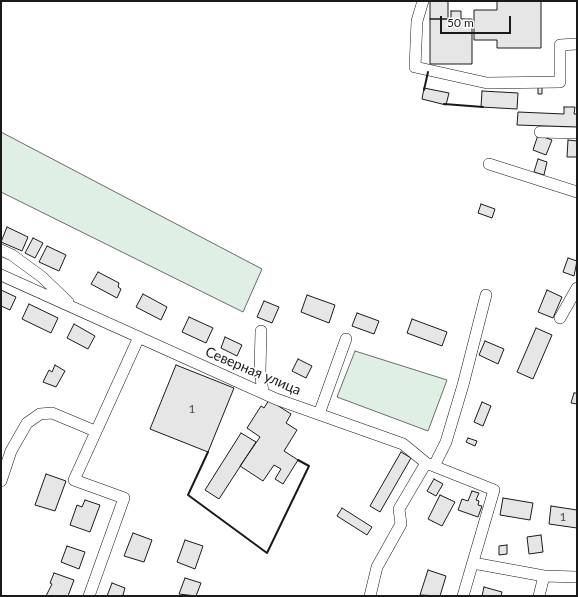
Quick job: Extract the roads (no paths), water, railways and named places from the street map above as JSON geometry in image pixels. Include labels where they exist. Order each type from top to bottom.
[{"type":"street","points":[[423,1],[417,21],[415,67],[487,83],[560,82],[560,45],[577,44]]},
{"type":"street","points":[[540,132],[555,134],[577,133]]},
{"type":"street","points":[[489,164],[577,192]]},
{"type":"street","points":[[1,250],[12,255],[42,277],[73,308]]},
{"type":"street","name":"Северная улица","points":[[1,275],[262,392],[403,444],[430,465],[494,490],[473,563]]},
{"type":"street","points":[[560,318],[577,288]]},
{"type":"street","points":[[370,596],[377,567],[401,524],[399,509],[446,442],[464,385],[486,295]]},
{"type":"street","points":[[261,331],[260,371],[262,392]]},
{"type":"street","points":[[89,596],[124,498],[74,480],[139,337]]},
{"type":"street","points":[[320,414],[346,339]]},
{"type":"street","points":[[1,481],[11,451],[27,423],[40,414],[52,413],[95,431]]},
{"type":"street","points":[[463,596],[473,563],[544,576],[577,577]]},
{"type":"street","points":[[539,596],[544,576]]}]
